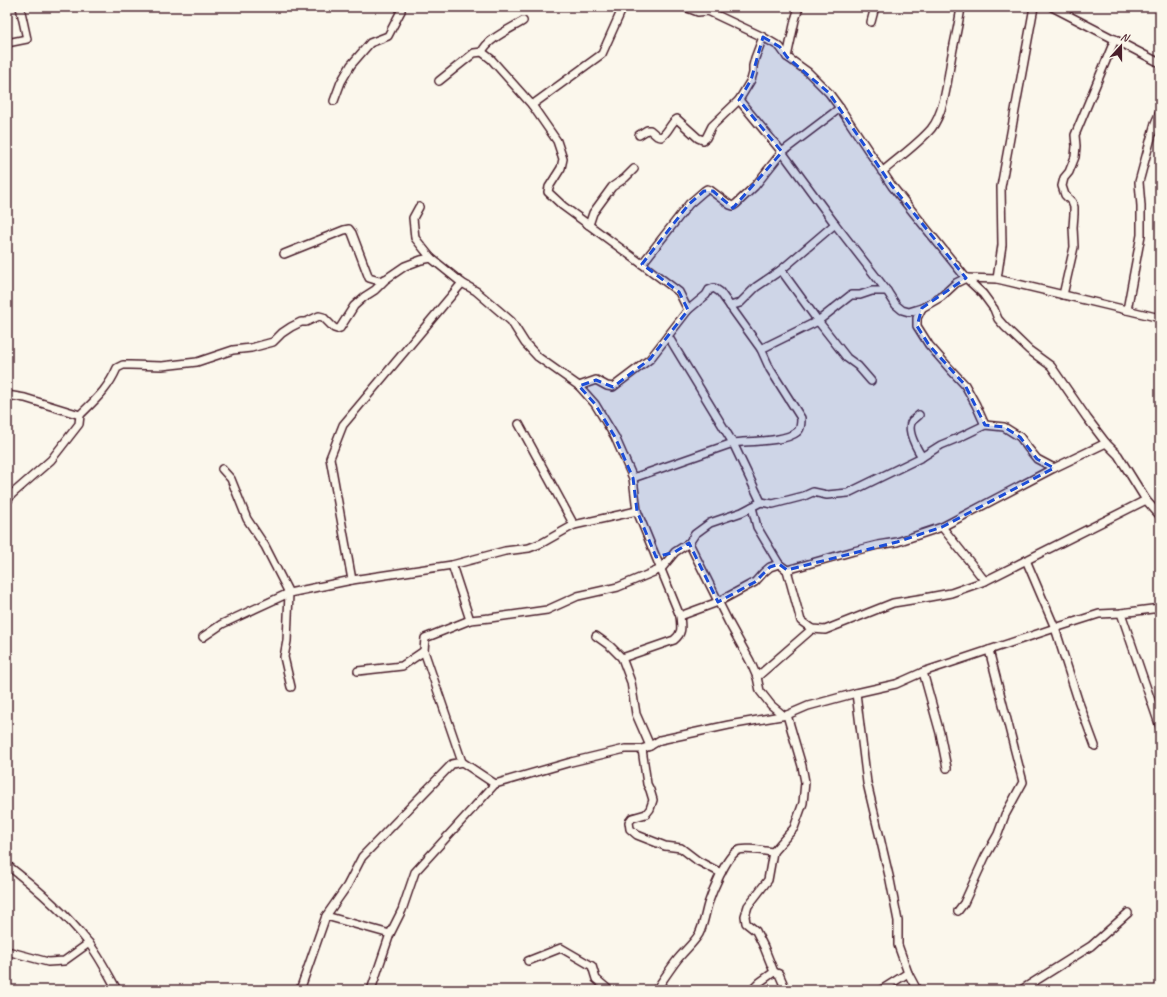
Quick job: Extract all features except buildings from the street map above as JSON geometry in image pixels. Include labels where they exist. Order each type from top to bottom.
[{"type":"street","points":[[7,42],[27,39],[20,7]]},
{"type":"street","points":[[334,101],[341,82],[351,65],[370,43],[388,36],[401,11],[401,7]]},
{"type":"street","points":[[532,105],[602,54],[623,7]]},
{"type":"street","points":[[685,7],[698,12],[708,12],[763,37],[780,47],[787,57],[808,72],[828,93],[840,108],[892,186],[966,278],[983,294],[994,309],[998,319],[1005,327],[1029,350],[1051,366],[1087,418],[1106,443],[1118,455],[1146,500],[1160,516]]},
{"type":"street","points":[[787,57],[799,7]]},
{"type":"street","points":[[871,22],[875,7]]},
{"type":"street","points":[[882,172],[932,128],[942,107],[961,7]]},
{"type":"street","points":[[997,279],[1002,245],[1001,187],[1034,7]]},
{"type":"street","points":[[1052,7],[1160,63]]},
{"type":"street","points":[[482,52],[484,47],[490,41],[523,21]]},
{"type":"street","points":[[638,135],[650,130],[657,136],[661,136],[670,129],[677,119],[698,138],[703,140],[706,138],[712,126],[739,100],[751,80],[755,58],[763,37]]},
{"type":"street","points":[[1063,295],[1074,247],[1074,207],[1072,202],[1065,195],[1062,186],[1064,178],[1069,172],[1074,157],[1076,146],[1075,135],[1115,39]]},
{"type":"street","points":[[439,81],[474,53],[482,52],[491,59],[532,105],[557,141],[563,159],[561,168],[548,192],[562,206],[679,292],[688,310]]},
{"type":"street","points":[[739,100],[782,152],[887,291],[896,306],[902,310],[910,312],[922,308],[941,297],[956,283],[966,278],[997,279],[1160,318]]},
{"type":"street","points":[[642,264],[689,204],[704,191],[707,189],[710,190],[733,206],[754,186],[782,152],[840,108]]},
{"type":"street","points":[[1126,310],[1141,235],[1139,182],[1155,123],[1160,112]]},
{"type":"street","points":[[589,225],[593,213],[612,188],[634,169]]},
{"type":"street","points":[[419,207],[413,218],[415,238],[431,258],[476,291],[511,321],[525,343],[538,357],[579,386],[595,404],[615,437],[633,478],[637,512],[680,616],[681,630],[679,636],[674,640],[622,658]]},
{"type":"street","points":[[730,306],[740,303],[756,287],[781,270],[835,224]]},
{"type":"street","points":[[284,254],[349,229],[352,233],[369,278],[379,281],[386,279]]},
{"type":"street","points":[[7,502],[11,495],[51,460],[79,424],[80,415],[105,391],[117,368],[123,365],[162,366],[197,362],[233,350],[251,348],[273,342],[291,326],[301,322],[306,322],[319,316],[323,317],[334,328],[340,328],[354,306],[375,290],[386,279],[405,266],[431,258]]},
{"type":"street","points":[[781,270],[847,358],[858,366],[871,382]]},
{"type":"street","points":[[352,580],[330,458],[343,425],[462,282]]},
{"type":"street","points":[[579,386],[596,380],[607,386],[613,387],[650,358],[688,310],[706,295],[709,290],[714,288],[720,292],[761,349],[770,369],[801,418],[801,426],[798,432],[785,439],[733,443],[633,478]]},
{"type":"street","points":[[761,349],[818,321],[851,295],[860,295],[872,291],[887,291]]},
{"type":"street","points":[[922,308],[917,318],[917,326],[929,345],[965,385],[985,425]]},
{"type":"street","points":[[668,336],[733,443],[761,502]]},
{"type":"street","points":[[7,395],[24,398],[80,415]]},
{"type":"street","points":[[920,415],[912,420],[910,426],[911,435],[915,446],[922,457]]},
{"type":"street","points":[[519,424],[574,525]]},
{"type":"street","points":[[656,557],[674,552],[689,543],[696,534],[710,523],[742,512],[761,502],[773,504],[804,496],[813,492],[828,495],[848,493],[922,457],[941,445],[985,425],[1004,427],[1020,437],[1037,459],[1054,468]]},
{"type":"street","points":[[787,570],[854,551],[897,542],[942,527],[1054,468],[1106,443]]},
{"type":"street","points":[[222,469],[231,479],[247,519],[265,546],[289,593],[287,641],[284,657],[291,687]]},
{"type":"street","points":[[752,507],[757,527],[780,564],[787,570],[801,621],[812,629],[825,630],[893,602],[951,593],[985,581],[1146,500]]},
{"type":"street","points":[[203,637],[222,624],[289,593],[352,580],[452,565],[504,551],[529,548],[542,543],[574,525],[637,512]]},
{"type":"street","points":[[942,527],[985,581]]},
{"type":"street","points":[[689,543],[757,676],[760,691],[771,705],[785,715],[802,766],[805,782],[803,803],[794,828],[773,852],[768,880],[748,906],[745,916],[746,923],[756,931],[774,972],[779,974],[786,990]]},
{"type":"street","points":[[495,784],[462,762],[424,651],[426,638],[470,620],[547,610],[578,596],[618,587],[661,569],[674,552]]},
{"type":"street","points":[[1026,560],[1055,628],[1078,700],[1095,746]]},
{"type":"street","points":[[680,616],[718,602],[755,582],[762,573],[770,567],[780,564]]},
{"type":"street","points":[[452,565],[470,620]]},
{"type":"street","points":[[371,990],[390,934],[402,910],[415,872],[495,784],[571,762],[625,749],[642,749],[660,740],[785,715],[808,706],[896,684],[923,672],[1099,614],[1160,608]]},
{"type":"street","points":[[1121,613],[1160,727]]},
{"type":"street","points":[[757,676],[812,629]]},
{"type":"street","points":[[596,636],[610,646],[622,658],[631,682],[636,714],[650,746]]},
{"type":"street","points":[[958,911],[964,903],[985,857],[998,834],[1005,815],[1023,782],[990,650]]},
{"type":"street","points":[[358,671],[402,666],[424,651]]},
{"type":"street","points":[[923,672],[940,733],[947,768]]},
{"type":"street","points":[[856,693],[867,783],[889,872],[898,921],[898,945],[908,973],[917,990]]},
{"type":"street","points":[[642,749],[647,784],[653,800],[650,809],[646,814],[632,818],[629,822],[630,829],[638,835],[665,846],[681,848],[698,861],[721,873]]},
{"type":"street","points":[[300,990],[326,916],[348,886],[362,857],[452,764],[462,762]]},
{"type":"street","points":[[656,990],[698,934],[704,921],[708,904],[727,861],[737,851],[744,849],[773,852]]},
{"type":"street","points":[[7,865],[52,903],[89,943],[117,990]]},
{"type":"street","points":[[1021,990],[1091,946],[1128,912]]},
{"type":"street","points":[[326,916],[390,934]]},
{"type":"street","points":[[7,951],[48,962],[64,961],[89,943]]},
{"type":"street","points":[[528,961],[561,948],[592,966],[596,979],[608,990]]},
{"type":"street","points":[[752,990],[774,972]]},
{"type":"street","points":[[881,990],[908,973]]},
{"type":"highlighted area","points":[[763,37],[780,47],[787,57],[829,93],[892,186],[966,278],[922,308],[917,326],[929,345],[965,385],[985,425],[1004,427],[1020,437],[1037,459],[1054,468],[942,527],[897,542],[787,570],[779,564],[770,567],[755,582],[718,602],[689,543],[675,552],[656,557],[637,511],[633,478],[615,437],[595,404],[579,386],[596,380],[613,387],[650,359],[688,310],[679,292],[642,264],[689,204],[704,191],[713,191],[733,208],[782,152],[739,100],[751,80]]}]
